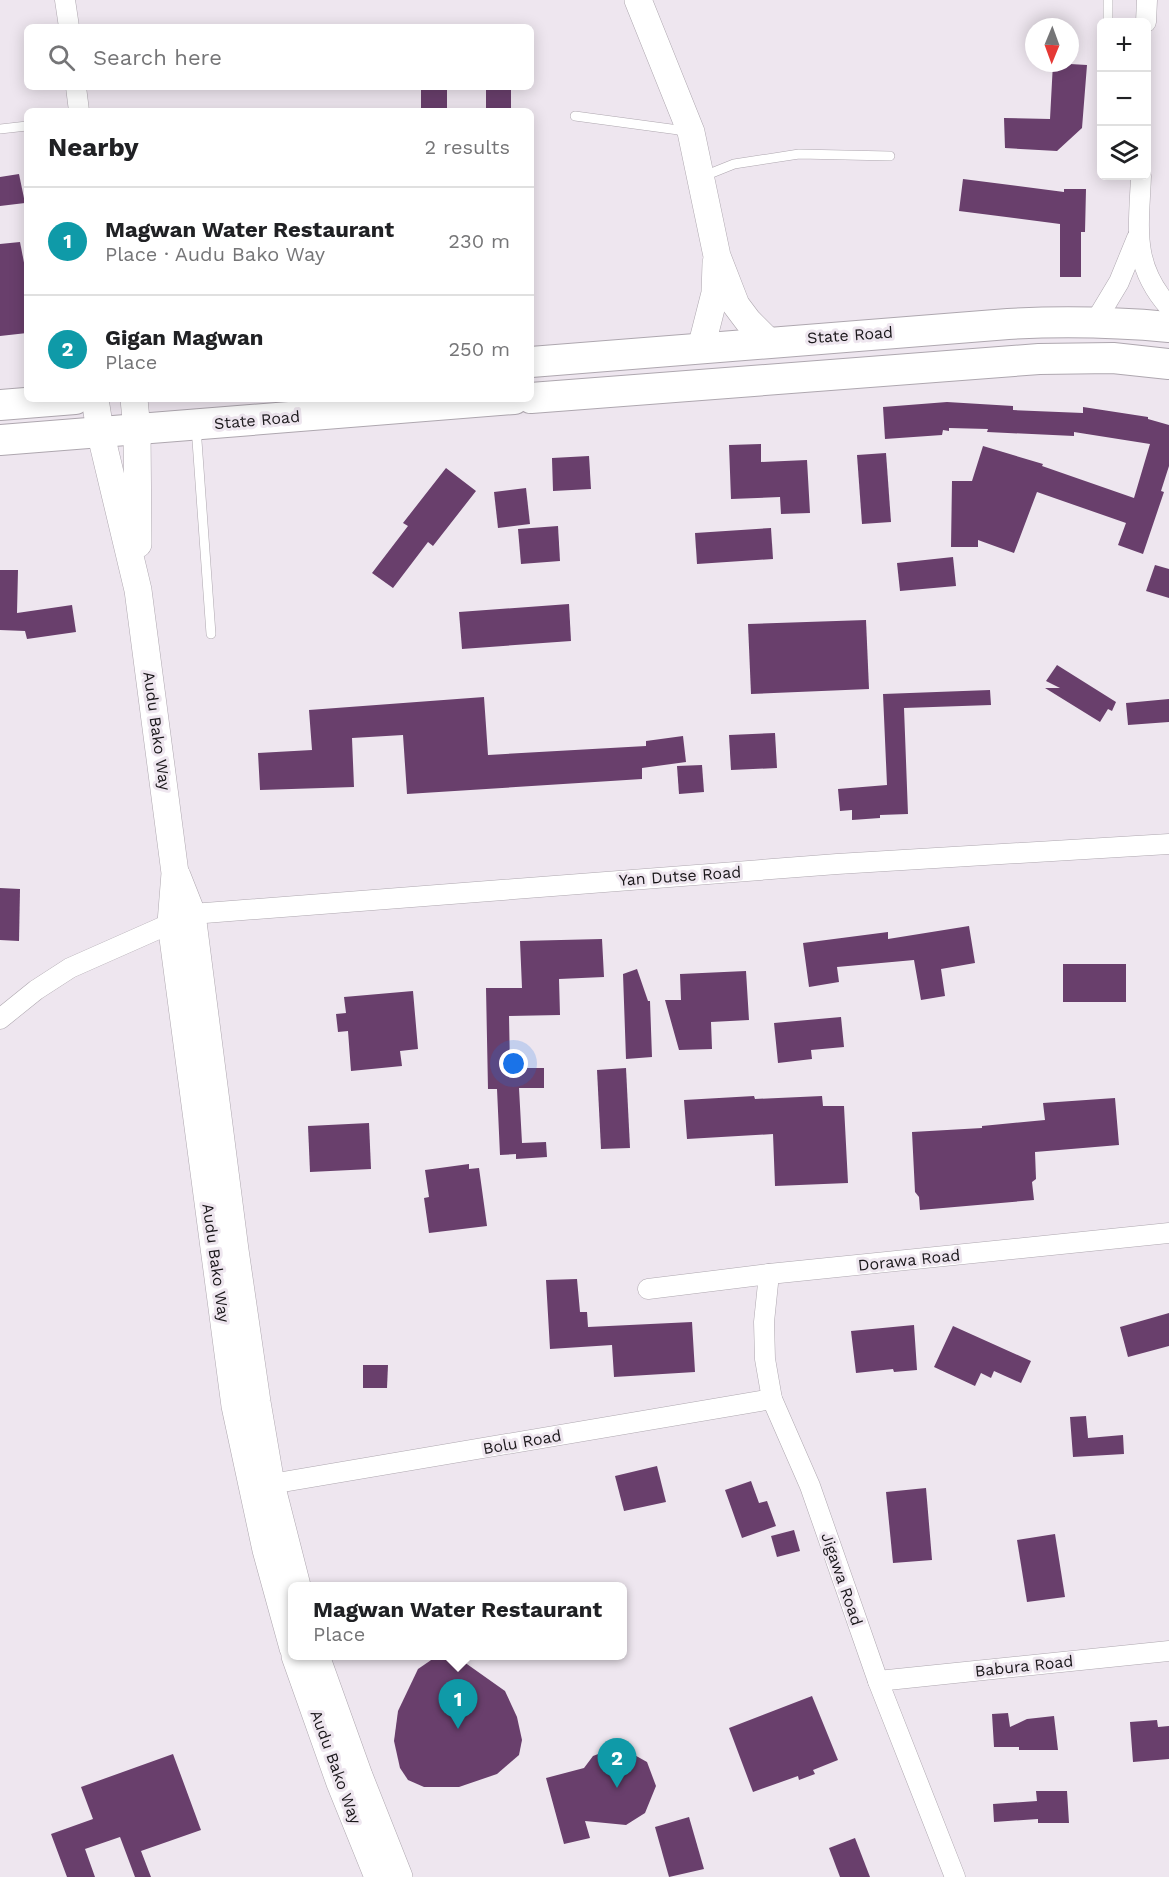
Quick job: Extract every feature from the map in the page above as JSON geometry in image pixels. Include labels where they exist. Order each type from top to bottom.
[{"type":"main road","points":[[638,0],[691,132],[717,256],[736,304],[748,321],[769,342]]},
{"type":"main road","points":[[701,348],[716,293],[717,256]]},
{"type":"main road","name":"State Road","points":[[534,362],[1008,324],[1066,321],[1169,327]]},
{"type":"main road","points":[[534,398],[1039,359],[1113,358],[1169,364]]},
{"type":"main road","points":[[0,405],[38,402]]},
{"type":"main road","name":"Audu Bako Way","points":[[95,402],[100,431],[138,590],[182,919],[235,1406],[266,1551],[288,1630]]},
{"type":"main road","name":"Audu Bako Way","points":[[134,402],[137,430],[138,590]]},
{"type":"main road","name":"State Road","points":[[0,440],[477,402]]},
{"type":"main road","name":"Audu Bako Way","points":[[182,919],[257,1402],[272,1484],[296,1582]]},
{"type":"main road","name":"Audu Bako Way","points":[[296,1660],[340,1783],[378,1877]]},
{"type":"main road","name":"Audu Bako Way","points":[[317,1660],[358,1776],[399,1877]]},
{"type":"street","points":[[65,0],[69,24]]},
{"type":"street","points":[[1146,18],[1147,0]]},
{"type":"street","points":[[76,90],[79,108]]},
{"type":"street","points":[[1141,180],[1138,232],[1141,256],[1147,276],[1169,307]]},
{"type":"street","points":[[1095,322],[1129,262],[1138,232]]},
{"type":"street","name":"Yan Dutse Road","points":[[0,1019],[36,990],[70,968],[182,919],[837,864],[1169,844]]},
{"type":"street","name":"Dorawa Road","points":[[648,1289],[769,1274],[1169,1233]]},
{"type":"street","name":"Jigawa Road","points":[[769,1274],[764,1331],[765,1359],[772,1399],[810,1486],[878,1681],[955,1877]]},
{"type":"street","name":"Bolu Road","points":[[272,1484],[772,1399]]},
{"type":"street","name":"Babura Road","points":[[878,1681],[1169,1651]]},
{"type":"lane","points":[[1108,0],[1108,18]]},
{"type":"lane","points":[[575,116],[691,132]]},
{"type":"lane","points":[[0,129],[24,126]]},
{"type":"lane","points":[[702,177],[734,164],[799,154],[890,156]]},
{"type":"lane","points":[[196,425],[211,634]]},
{"type":"building","points":[[1079,65],[1087,65],[1082,128],[1057,151],[1005,148],[1004,118],[1050,119],[1053,72],[1079,72]]},
{"type":"building","points":[[421,90],[447,90],[447,108],[421,108]]},
{"type":"building","points":[[486,90],[511,90],[511,108],[486,108]]},
{"type":"building","points":[[19,174],[24,203],[0,206],[0,177]]},
{"type":"building","points":[[963,179],[1064,192],[1064,189],[1086,189],[1085,232],[1081,232],[1081,277],[1060,277],[1060,224],[959,211]]},
{"type":"building","points":[[20,242],[24,263],[24,333],[0,336],[0,244]]},
{"type":"building","points":[[947,402],[1013,406],[1013,410],[1083,413],[1083,407],[1148,417],[1148,419],[1169,425],[1169,466],[1161,491],[1164,492],[1143,554],[1118,545],[1126,523],[1037,492],[1014,553],[978,540],[978,547],[951,547],[952,481],[972,481],[983,446],[1043,464],[1042,466],[1134,498],[1150,444],[1074,432],[1074,436],[949,428],[949,431],[943,430],[942,435],[885,439],[883,407]]},
{"type":"building","points":[[761,444],[761,462],[807,460],[810,513],[781,514],[780,497],[731,499],[729,445]]},
{"type":"building","points":[[886,453],[891,522],[862,524],[857,455]]},
{"type":"building","points":[[589,456],[591,489],[553,491],[552,458]]},
{"type":"building","points":[[446,468],[476,491],[433,546],[428,542],[393,588],[372,573],[408,526],[403,523]]},
{"type":"building","points":[[526,488],[530,524],[498,528],[494,492]]},
{"type":"building","points":[[558,526],[560,561],[521,564],[518,529]]},
{"type":"building","points":[[771,528],[773,559],[697,564],[695,533]]},
{"type":"building","points":[[953,557],[956,586],[900,591],[897,563]]},
{"type":"building","points":[[1155,565],[1169,569],[1169,598],[1146,591]]},
{"type":"building","points":[[0,570],[18,570],[17,613],[72,605],[76,632],[27,639],[25,631],[0,630]]},
{"type":"building","points":[[569,604],[571,641],[462,649],[459,612]]},
{"type":"building","points":[[866,620],[869,689],[751,694],[748,624]]},
{"type":"building","points":[[1057,665],[1116,702],[1112,711],[1108,709],[1100,722],[1045,688],[1060,688],[1046,681]]},
{"type":"building","points":[[990,690],[991,705],[904,708],[908,814],[880,815],[880,818],[852,820],[852,810],[840,811],[838,789],[887,785],[883,694]]},
{"type":"building","points":[[484,697],[488,755],[646,746],[646,741],[683,736],[686,762],[642,768],[642,779],[407,794],[403,735],[352,738],[354,787],[260,790],[258,753],[312,750],[309,710]]},
{"type":"building","points":[[1169,699],[1169,722],[1128,725],[1126,703]]},
{"type":"building","points":[[775,733],[777,768],[731,770],[729,735]]},
{"type":"building","points":[[702,765],[704,792],[679,794],[677,766]]},
{"type":"building","points":[[0,888],[20,889],[19,941],[0,940]]},
{"type":"building","points":[[969,926],[975,963],[941,969],[945,996],[921,1000],[914,960],[837,967],[839,982],[809,987],[803,943],[888,932],[888,939]]},
{"type":"building","points":[[602,939],[604,977],[559,979],[560,1015],[509,1016],[510,1068],[544,1068],[544,1088],[519,1088],[522,1143],[546,1142],[547,1157],[516,1159],[516,1154],[500,1155],[497,1089],[488,1089],[486,988],[522,988],[520,941]]},
{"type":"building","points":[[1063,964],[1126,964],[1126,1002],[1063,1002]]},
{"type":"building","points":[[637,969],[648,1001],[650,1001],[652,1057],[626,1059],[623,974]]},
{"type":"building","points":[[746,971],[749,1020],[711,1022],[712,1049],[679,1050],[665,1000],[681,1000],[680,974]]},
{"type":"building","points":[[413,991],[418,1049],[400,1051],[402,1066],[351,1071],[348,1031],[338,1032],[336,1014],[346,1013],[344,997]]},
{"type":"building","points":[[841,1017],[844,1047],[811,1050],[812,1059],[778,1063],[774,1023]]},
{"type":"building","points":[[626,1068],[630,1148],[601,1149],[597,1070]]},
{"type":"building","points":[[754,1096],[755,1099],[822,1096],[823,1106],[844,1106],[848,1183],[775,1186],[773,1134],[687,1139],[684,1100]]},
{"type":"building","points":[[1115,1098],[1119,1145],[1035,1152],[1036,1179],[1032,1182],[1034,1200],[920,1210],[919,1197],[915,1192],[912,1132],[982,1128],[982,1126],[1045,1120],[1043,1103]]},
{"type":"building","points":[[369,1123],[371,1169],[310,1172],[308,1126]]},
{"type":"building","points":[[469,1164],[469,1169],[479,1168],[487,1226],[429,1233],[424,1198],[429,1197],[425,1170]]},
{"type":"building","points":[[577,1279],[580,1312],[587,1312],[588,1327],[692,1322],[695,1372],[614,1377],[612,1345],[550,1349],[546,1280]]},
{"type":"building","points":[[1169,1313],[1169,1346],[1128,1357],[1120,1327]]},
{"type":"building","points":[[914,1325],[917,1370],[894,1372],[893,1369],[856,1373],[851,1331]]},
{"type":"building","points":[[953,1326],[1031,1361],[1021,1383],[994,1371],[991,1378],[981,1373],[975,1386],[934,1367]]},
{"type":"building","points":[[363,1365],[388,1365],[387,1388],[363,1388]]},
{"type":"building","points":[[1086,1416],[1088,1438],[1123,1435],[1124,1454],[1073,1457],[1070,1417]]},
{"type":"building","points":[[657,1466],[666,1502],[624,1511],[615,1476]]},
{"type":"building","points":[[751,1481],[759,1503],[767,1501],[776,1526],[742,1538],[725,1490]]},
{"type":"building","points":[[926,1488],[932,1560],[893,1563],[886,1492]]},
{"type":"building","points":[[794,1530],[800,1551],[777,1557],[771,1536]]},
{"type":"building","points":[[1055,1534],[1065,1597],[1027,1602],[1017,1540]]},
{"type":"building","points":[[431,1660],[461,1660],[505,1691],[517,1717],[522,1740],[519,1755],[497,1774],[459,1787],[424,1787],[408,1780],[400,1768],[394,1741],[398,1711],[418,1669]]},
{"type":"building","points":[[812,1696],[838,1760],[813,1770],[815,1774],[799,1780],[798,1776],[753,1792],[729,1728]]},
{"type":"building","points":[[1008,1713],[1010,1727],[1027,1719],[1054,1716],[1058,1750],[1019,1750],[1019,1747],[994,1747],[992,1714]]},
{"type":"building","points":[[1157,1720],[1158,1727],[1169,1726],[1169,1759],[1133,1762],[1130,1722]]},
{"type":"building","points":[[614,1748],[622,1748],[647,1762],[656,1786],[645,1813],[626,1825],[585,1821],[590,1838],[564,1844],[546,1778],[584,1768],[593,1756]]},
{"type":"building","points":[[173,1754],[201,1830],[141,1851],[151,1877],[135,1877],[120,1837],[85,1849],[95,1877],[67,1877],[51,1834],[93,1819],[81,1787]]},
{"type":"building","points":[[1036,1791],[1067,1791],[1069,1823],[1038,1823],[1038,1819],[994,1822],[993,1804],[1037,1801]]},
{"type":"building","points":[[689,1817],[704,1869],[669,1877],[655,1827]]},
{"type":"building","points":[[855,1838],[870,1877],[840,1877],[829,1848]]},
{"type":"place","name":"Magwan Water Restaurant","points":[[458,1729]]},
{"type":"place","name":"Gigan Magwan","points":[[617,1788]]}]
